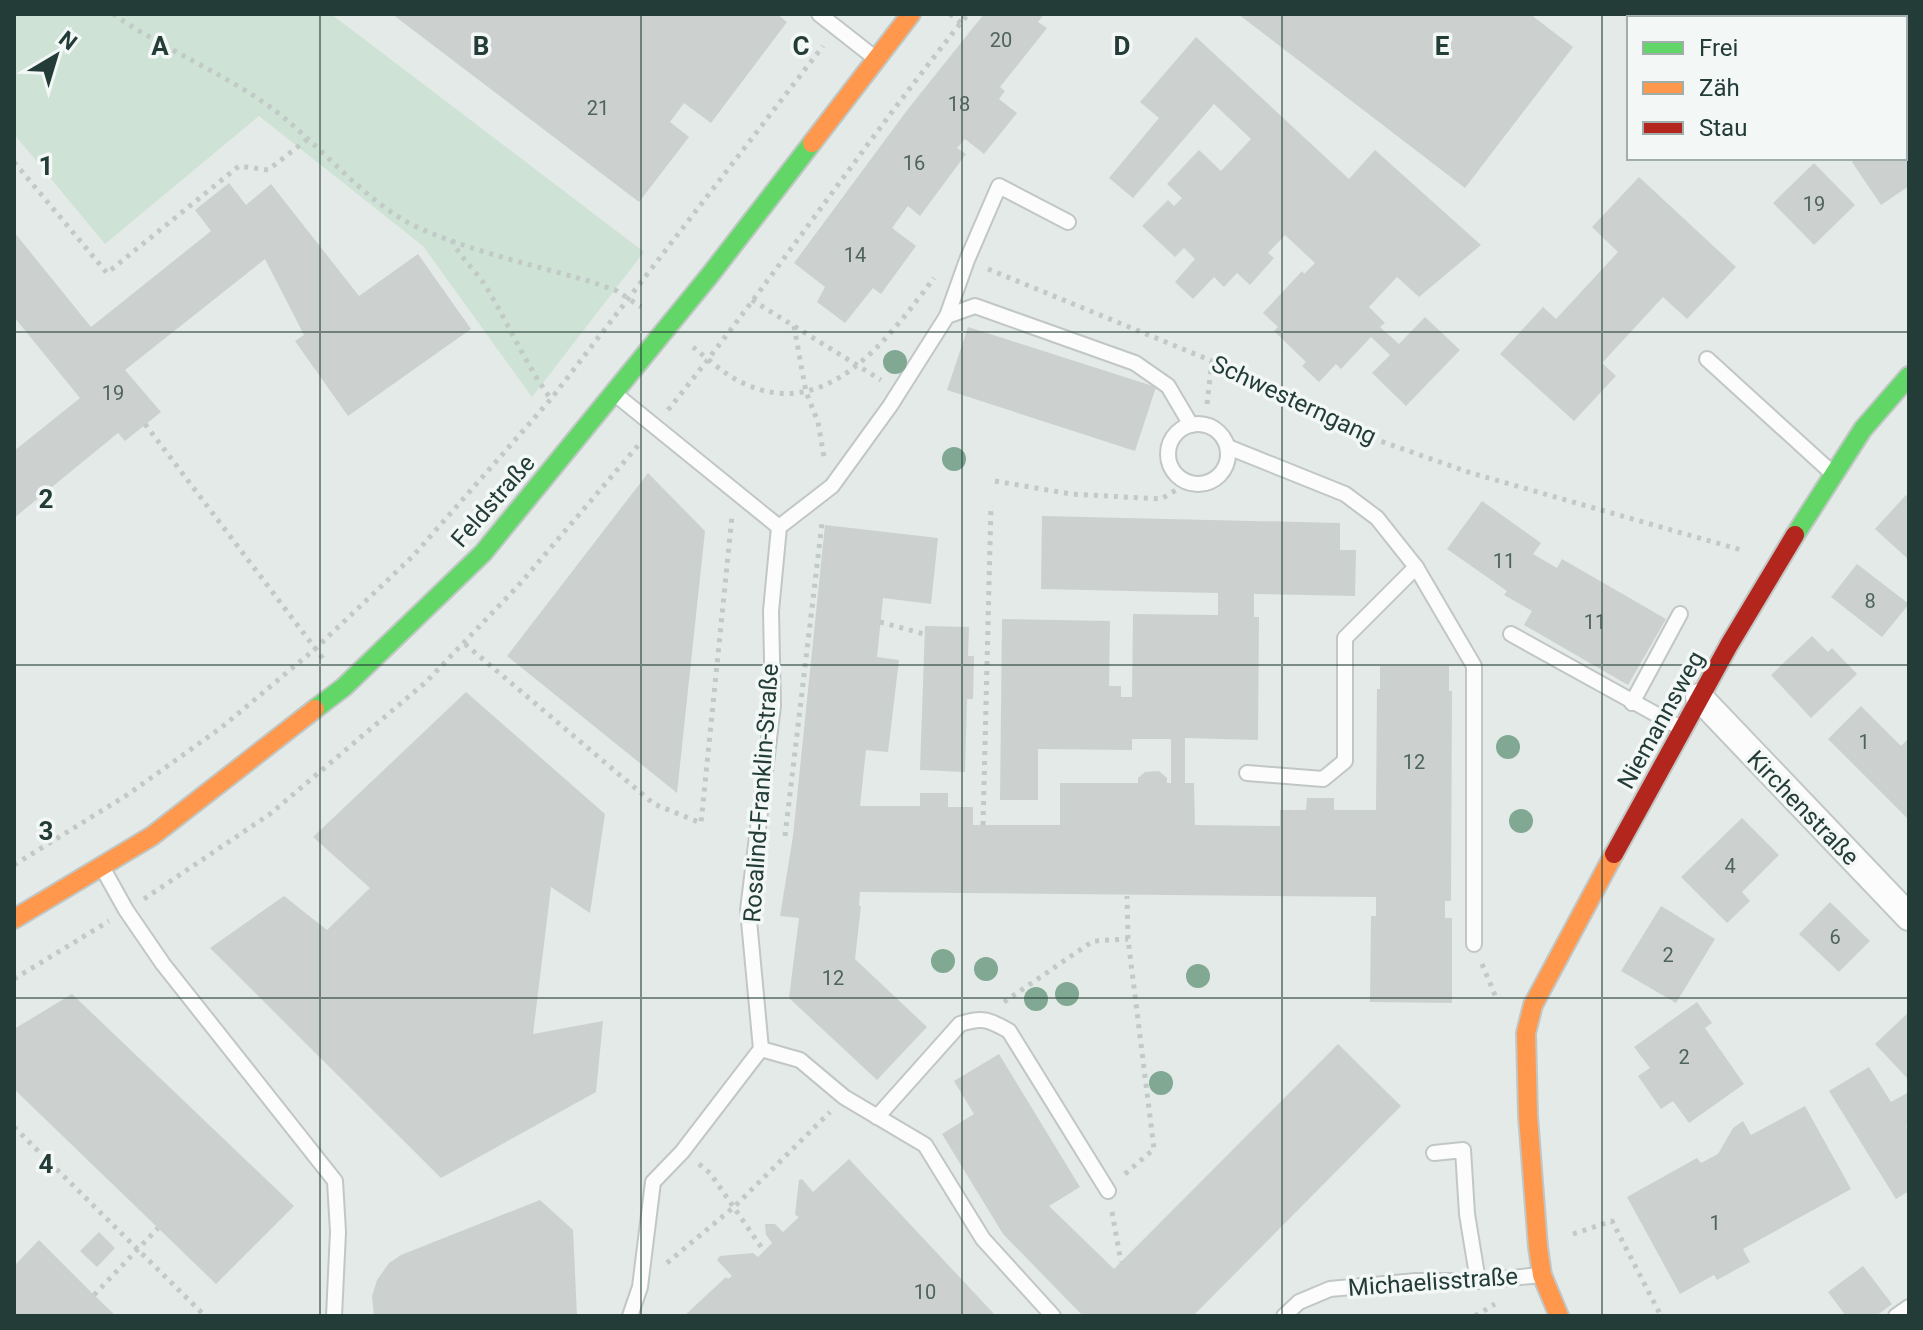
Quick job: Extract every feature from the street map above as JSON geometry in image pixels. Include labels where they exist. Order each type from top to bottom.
[{"type":"street","name":"Feldstraße","points":[[14,919],[152,836],[344,687],[483,553],[668,327],[911,14]]},
{"type":"street","name":"Niemannsweg","points":[[1559,1316],[1542,1275],[1538,1247],[1528,1116],[1526,1033],[1533,1005],[1699,697],[1779,561],[1874,413],[1909,376]]},
{"type":"street","name":"Kirchenstraße","points":[[1699,697],[1909,917]]},
{"type":"lane","points":[[819,14],[876,59]]},
{"type":"lane","points":[[615,393],[779,527],[832,486],[890,406],[947,316],[999,186],[1068,222]]},
{"type":"lane","points":[[947,316],[975,306],[1135,363],[1168,386],[1191,425]]},
{"type":"lane","points":[[1707,359],[1833,474]]},
{"type":"lane","points":[[1191,425],[1207,425],[1221,433],[1228,447],[1225,469],[1209,483],[1188,483],[1173,471],[1168,453],[1175,435],[1191,425]]},
{"type":"lane","points":[[1228,447],[1345,494],[1377,518],[1416,567],[1474,666],[1474,944]]},
{"type":"lane","name":"Rosalind-Franklin-Straße","points":[[761,1049],[748,910],[773,706],[771,611],[779,527]]},
{"type":"lane","points":[[1247,773],[1323,779],[1345,761],[1345,638],[1416,567]]},
{"type":"lane","points":[[1632,703],[1680,614]]},
{"type":"lane","points":[[1511,634],[1683,729]]},
{"type":"lane","points":[[102,867],[126,910],[163,964],[335,1181],[338,1232],[334,1316]]},
{"type":"lane","points":[[877,1117],[960,1024],[980,1018],[1009,1031],[1108,1191]]},
{"type":"lane","points":[[630,1316],[640,1287],[653,1182],[682,1152],[761,1049],[800,1060],[844,1097],[925,1145],[983,1239],[1053,1316]]},
{"type":"lane","points":[[1434,1153],[1463,1150],[1467,1214],[1478,1281]]},
{"type":"lane","name":"Michaelisstraße","points":[[1284,1316],[1299,1302],[1330,1289],[1542,1275]]},
{"type":"lane","points":[[1896,1316],[1909,1307]]},
{"type":"path","points":[[113,14],[237,85],[309,138],[357,183],[417,227],[592,282],[630,299],[668,327]]},
{"type":"path","points":[[127,14],[129,25]]},
{"type":"path","points":[[950,14],[961,23]]},
{"type":"path","points":[[709,359],[899,99],[968,14]]},
{"type":"path","points":[[14,865],[127,795],[222,727],[315,649],[413,556],[551,399],[837,28]]},
{"type":"path","points":[[14,162],[107,273],[239,166],[268,170],[309,138]]},
{"type":"path","points":[[452,240],[457,251],[480,277],[536,379],[551,399]]},
{"type":"path","points":[[692,346],[743,383],[783,395],[806,392],[858,366],[891,335],[949,263],[967,260]]},
{"type":"path","name":"Schwesterngang","points":[[967,260],[1212,361],[1346,429],[1471,473],[1779,561]]},
{"type":"path","points":[[752,300],[858,366]]},
{"type":"path","points":[[785,836],[819,551],[825,464],[818,422],[806,392],[794,326]]},
{"type":"path","points":[[1208,382],[1212,361]]},
{"type":"path","points":[[145,424],[344,687]]},
{"type":"path","points":[[995,481],[1071,494],[1161,499],[1188,483]]},
{"type":"path","points":[[465,644],[654,804],[701,823],[734,491]]},
{"type":"path","points":[[983,825],[991,505]]},
{"type":"path","points":[[880,622],[924,634]]},
{"type":"path","points":[[1121,1262],[1108,1191],[1154,1149],[1128,939],[1127,896]]},
{"type":"path","points":[[980,1018],[1093,941],[1128,939]]},
{"type":"path","points":[[1474,944],[1499,1005]]},
{"type":"path","points":[[640,1287],[734,1207],[844,1097]]},
{"type":"path","points":[[14,1127],[205,1316]]},
{"type":"path","points":[[682,1152],[710,1173],[764,1251]]},
{"type":"path","points":[[1538,1247],[1612,1221],[1661,1316]]},
{"type":"path","points":[[94,1295],[158,1228]]},
{"type":"green space","points":[[14,14],[331,14],[644,252],[532,397],[423,246],[259,116],[105,244],[14,134]]},
{"type":"building","points":[[392,14],[777,14],[787,22],[711,123],[684,103],[670,122],[689,137],[639,202]]},
{"type":"building","points":[[984,14],[1044,14],[1038,22],[1047,28],[1000,87],[1005,91],[999,99],[1017,113],[984,154],[965,139],[957,148],[966,154],[920,216],[908,206],[892,228],[916,246],[881,294],[873,288],[845,323],[817,302],[825,287],[794,263],[908,109]]},
{"type":"building","points":[[1238,14],[1530,14],[1573,47],[1465,188]]},
{"type":"building","points":[[1196,37],[1349,179],[1375,150],[1481,245],[1419,297],[1397,277],[1369,307],[1385,323],[1380,327],[1399,344],[1425,317],[1460,350],[1406,406],[1372,373],[1390,355],[1371,337],[1341,369],[1336,364],[1319,382],[1302,366],[1306,362],[1274,331],[1278,327],[1263,313],[1302,271],[1304,274],[1315,263],[1285,235],[1268,253],[1274,258],[1250,285],[1237,273],[1224,287],[1214,277],[1193,299],[1175,282],[1195,259],[1184,248],[1175,257],[1142,226],[1168,200],[1174,206],[1182,198],[1167,184],[1199,150],[1221,171],[1251,139],[1214,104],[1133,198],[1109,178],[1159,118],[1140,102]]},
{"type":"building","points":[[1907,135],[1909,186],[1881,205],[1852,162],[1907,160]]},
{"type":"building","points":[[1814,163],[1855,205],[1814,245],[1773,203]]},
{"type":"building","points":[[1639,177],[1736,267],[1687,319],[1663,297],[1602,363],[1616,376],[1574,421],[1500,354],[1543,307],[1556,319],[1618,252],[1592,227]]},
{"type":"building","points":[[229,183],[246,205],[271,184],[359,296],[418,254],[471,329],[348,416],[295,341],[304,335],[265,259],[125,370],[161,412],[125,441],[118,433],[14,518],[14,451],[80,398],[14,317],[14,232],[91,327],[211,231],[195,210]]},
{"type":"building","points":[[968,327],[1156,387],[1135,451],[947,390]]},
{"type":"building","points":[[648,473],[705,531],[677,793],[507,656]]},
{"type":"building","points":[[1906,495],[1909,498],[1909,560],[1875,529]]},
{"type":"building","points":[[1482,501],[1541,543],[1533,554],[1557,568],[1562,559],[1666,619],[1628,685],[1524,625],[1532,611],[1504,595],[1507,591],[1447,549]]},
{"type":"building","points":[[1042,516],[1340,523],[1340,550],[1356,550],[1355,596],[1254,594],[1254,617],[1259,617],[1258,740],[1185,738],[1185,783],[1194,783],[1195,825],[1280,826],[1280,810],[1306,810],[1307,798],[1334,798],[1334,810],[1376,810],[1380,666],[1449,666],[1449,691],[1452,691],[1451,901],[1445,901],[1445,918],[1452,918],[1452,1003],[1370,1002],[1371,916],[1376,916],[1376,897],[860,892],[855,959],[927,1027],[877,1080],[789,998],[799,918],[780,916],[793,836],[825,525],[938,538],[931,604],[883,598],[877,657],[899,660],[888,752],[866,750],[860,806],[920,806],[920,793],[948,793],[948,807],[973,807],[973,825],[1060,825],[1060,783],[1138,783],[1138,778],[1145,772],[1159,771],[1167,778],[1167,783],[1171,783],[1171,739],[1132,739],[1132,750],[1038,749],[1038,800],[1000,800],[1002,619],[1110,621],[1109,686],[1121,686],[1121,697],[1132,697],[1133,614],[1218,615],[1218,593],[1041,589]]},
{"type":"building","points":[[1857,564],[1909,604],[1882,637],[1831,597]]},
{"type":"building","points":[[925,626],[969,627],[968,656],[974,656],[973,699],[967,699],[965,772],[920,770]]},
{"type":"building","points":[[1812,636],[1828,652],[1832,648],[1857,674],[1811,718],[1771,675]]},
{"type":"building","points":[[466,692],[605,814],[590,913],[551,887],[533,1034],[603,1021],[596,1092],[441,1178],[210,948],[284,896],[327,930],[370,888],[313,837]]},
{"type":"building","points":[[1861,706],[1901,746],[1909,738],[1909,820],[1828,739]]},
{"type":"building","points":[[1742,818],[1779,855],[1742,892],[1750,901],[1727,923],[1681,877]]},
{"type":"building","points":[[1830,902],[1870,941],[1839,972],[1799,934]]},
{"type":"building","points":[[1661,906],[1715,939],[1676,1003],[1621,971]]},
{"type":"building","points":[[72,994],[294,1206],[216,1284],[14,1089],[14,1029]]},
{"type":"building","points":[[1697,1002],[1712,1023],[1705,1028],[1744,1084],[1689,1123],[1673,1101],[1661,1109],[1638,1076],[1650,1068],[1634,1047]]},
{"type":"building","points":[[1909,1012],[1909,1080],[1875,1044]]},
{"type":"building","points":[[1338,1044],[1401,1106],[1193,1316],[1083,1316],[1003,1234],[942,1134],[974,1114],[954,1081],[999,1054],[1080,1187],[1049,1206],[1114,1269]]},
{"type":"building","points":[[1869,1067],[1891,1102],[1909,1092],[1909,1123],[1906,1126],[1909,1131],[1909,1191],[1896,1199],[1829,1091]]},
{"type":"building","points":[[1805,1106],[1851,1189],[1743,1249],[1750,1262],[1717,1280],[1714,1275],[1680,1294],[1627,1197],[1697,1158],[1701,1163],[1718,1154],[1733,1128],[1743,1121],[1751,1135]]},
{"type":"building","points":[[849,1159],[996,1316],[684,1316],[726,1277],[732,1276],[717,1260],[720,1256],[753,1253],[758,1257],[772,1243],[766,1235],[765,1224],[775,1224],[783,1232],[799,1217],[795,1215],[799,1180],[802,1179],[813,1192]]},
{"type":"building","points":[[540,1200],[573,1230],[577,1316],[374,1316],[372,1296],[377,1280],[389,1263],[401,1255]]},
{"type":"building","points":[[99,1232],[115,1248],[97,1267],[80,1251]]},
{"type":"building","points":[[39,1240],[116,1316],[14,1316],[14,1266]]},
{"type":"building","points":[[1863,1266],[1892,1304],[1876,1316],[1846,1316],[1828,1292]]},
{"type":"traffic: fast","points":[[315,709],[344,687],[483,553],[710,275],[812,143]]},
{"type":"traffic: fast","points":[[1795,535],[1863,429],[1909,376]]},
{"type":"traffic: slow","points":[[812,143],[911,14]]},
{"type":"traffic: slow","points":[[14,919],[152,836],[315,709]]},
{"type":"traffic: slow","points":[[1559,1316],[1542,1275],[1538,1247],[1528,1116],[1526,1033],[1533,1005],[1614,854]]},
{"type":"traffic: jam","points":[[1614,854],[1729,645],[1795,535]]}]
